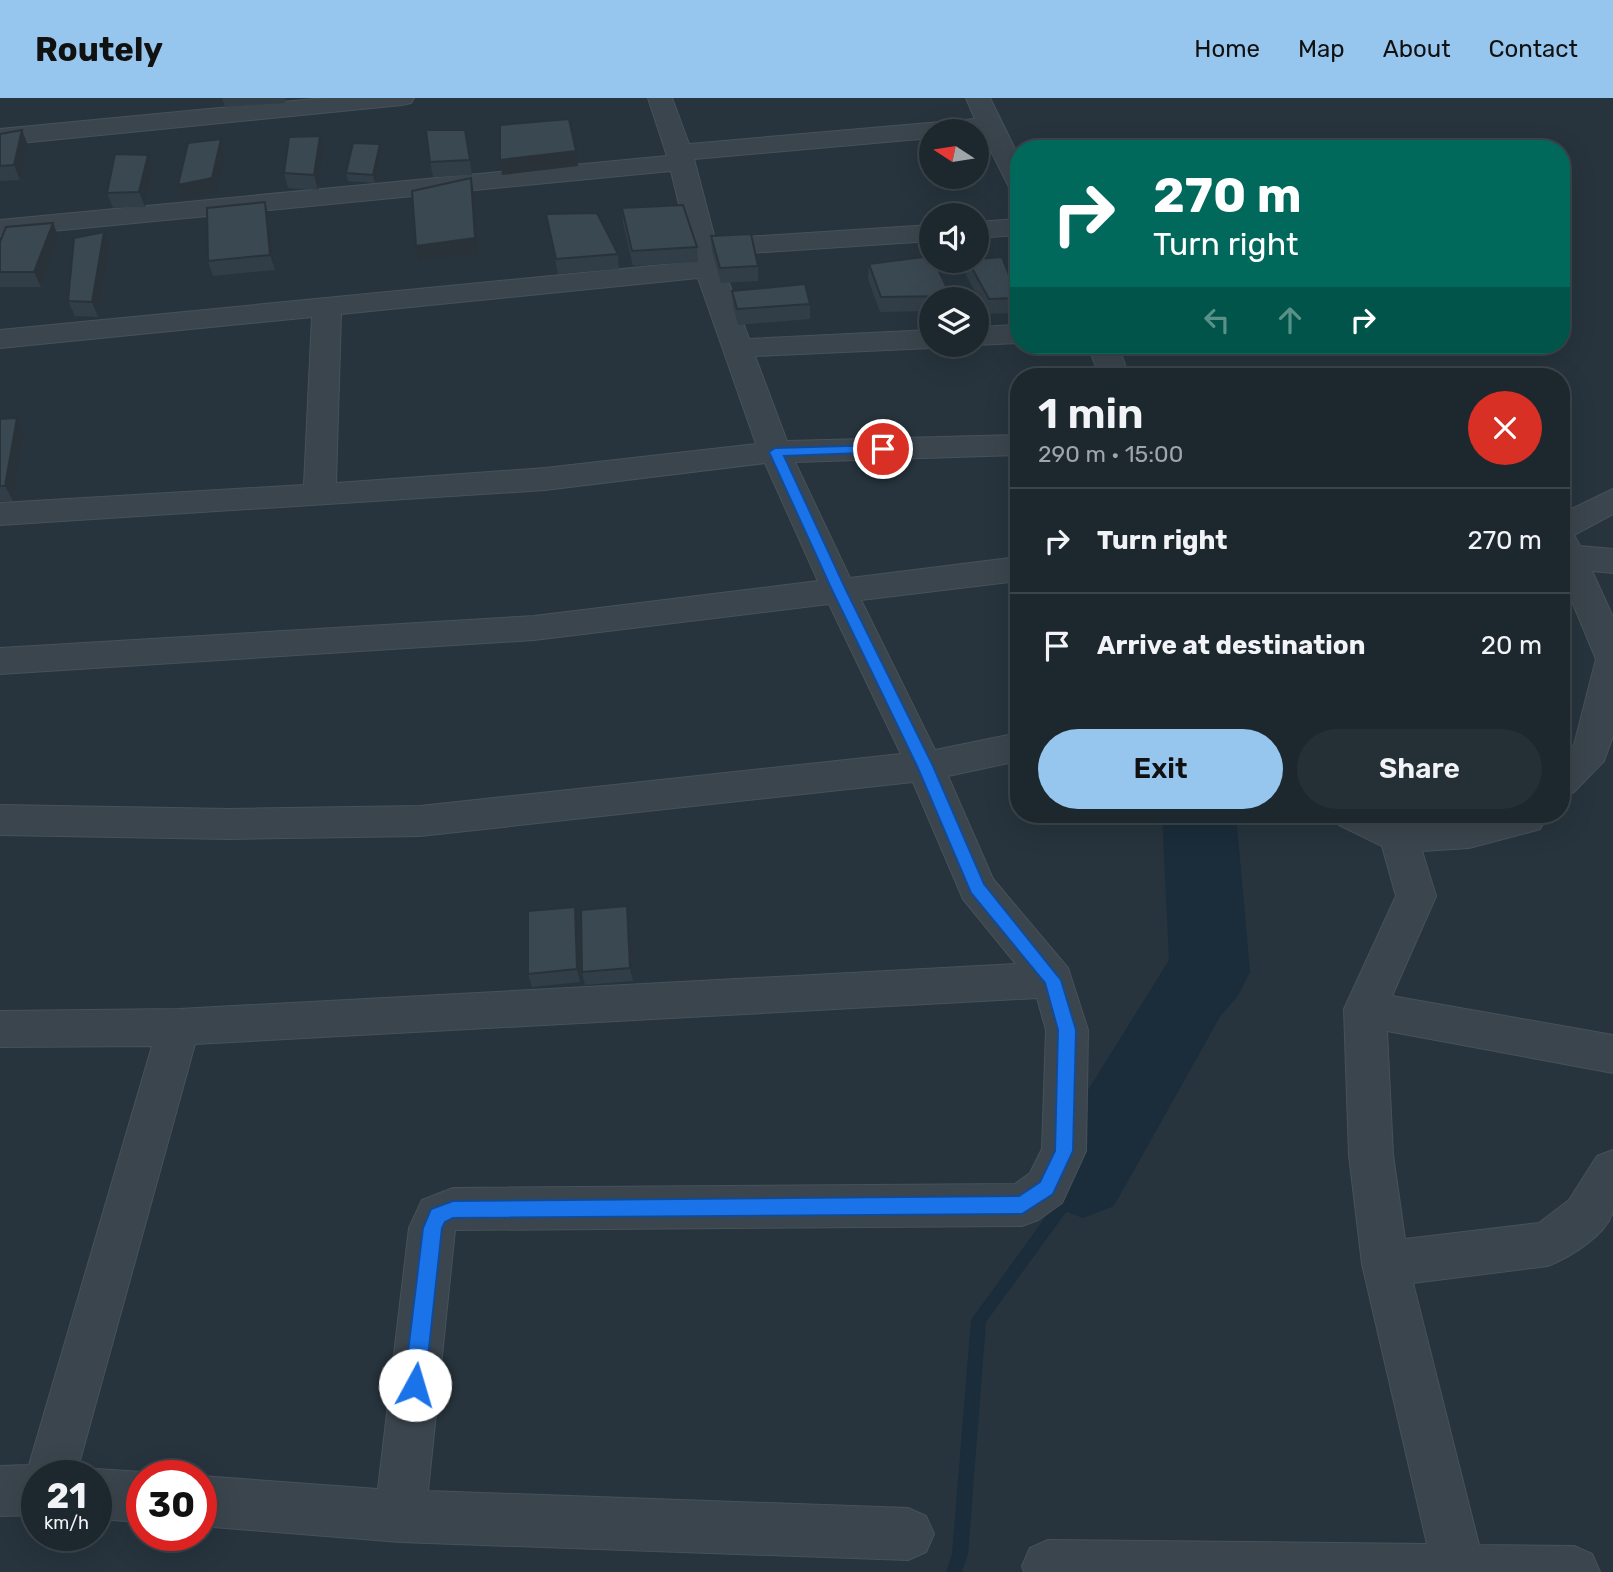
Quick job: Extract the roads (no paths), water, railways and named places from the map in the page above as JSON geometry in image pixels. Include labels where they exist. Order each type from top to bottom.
[{"type":"street","points":[[0,137],[402,98]]},
{"type":"street","points":[[400,1516],[432,1228],[438,1215],[453,1209],[1022,1205],[1046,1188],[1064,1151],[1067,1030],[1053,980],[977,888],[925,766],[775,452],[706,259],[680,158],[660,98]]},
{"type":"street","points":[[978,98],[1010,165]]},
{"type":"street","points":[[0,228],[990,125]]},
{"type":"street","points":[[989,229],[1010,228]]},
{"type":"street","points":[[0,339],[327,307],[919,234]]},
{"type":"street","points":[[320,494],[327,307]]},
{"type":"street","points":[[989,335],[1010,334]]},
{"type":"street","points":[[737,348],[919,340]]},
{"type":"street","points":[[0,514],[545,479],[775,452],[1010,445]]},
{"type":"street","points":[[1570,494],[1611,501]]},
{"type":"street","points":[[1570,537],[1611,501]]},
{"type":"street","points":[[1570,544],[1613,561]]},
{"type":"street","points":[[1570,559],[1611,677],[1591,751],[1570,773]]},
{"type":"street","points":[[0,661],[534,628],[1010,570]]},
{"type":"street","points":[[0,820],[230,824],[420,821],[925,766],[1010,749]]},
{"type":"street","points":[[1371,823],[1399,836],[1469,833],[1508,823]]},
{"type":"street","points":[[1399,836],[1416,896],[1365,1009],[1371,1155],[1385,1264],[1460,1572]]},
{"type":"street","points":[[0,1029],[179,1027],[1053,980]]},
{"type":"street","points":[[1365,1009],[1613,1055]]},
{"type":"street","points":[[55,1460],[179,1027]]},
{"type":"street","points":[[1385,1264],[1548,1244],[1585,1215],[1613,1171]]},
{"type":"street","points":[[0,1492],[21,1491]]},
{"type":"street","points":[[217,1502],[400,1516],[908,1534]]},
{"type":"street","points":[[1048,1566],[1574,1572]]},
{"type":"waterway","points":[[1083,1177],[1192,990],[1210,972],[1200,823]]},
{"type":"waterway","points":[[954,1572],[960,1554],[979,1320],[1083,1177]]}]
